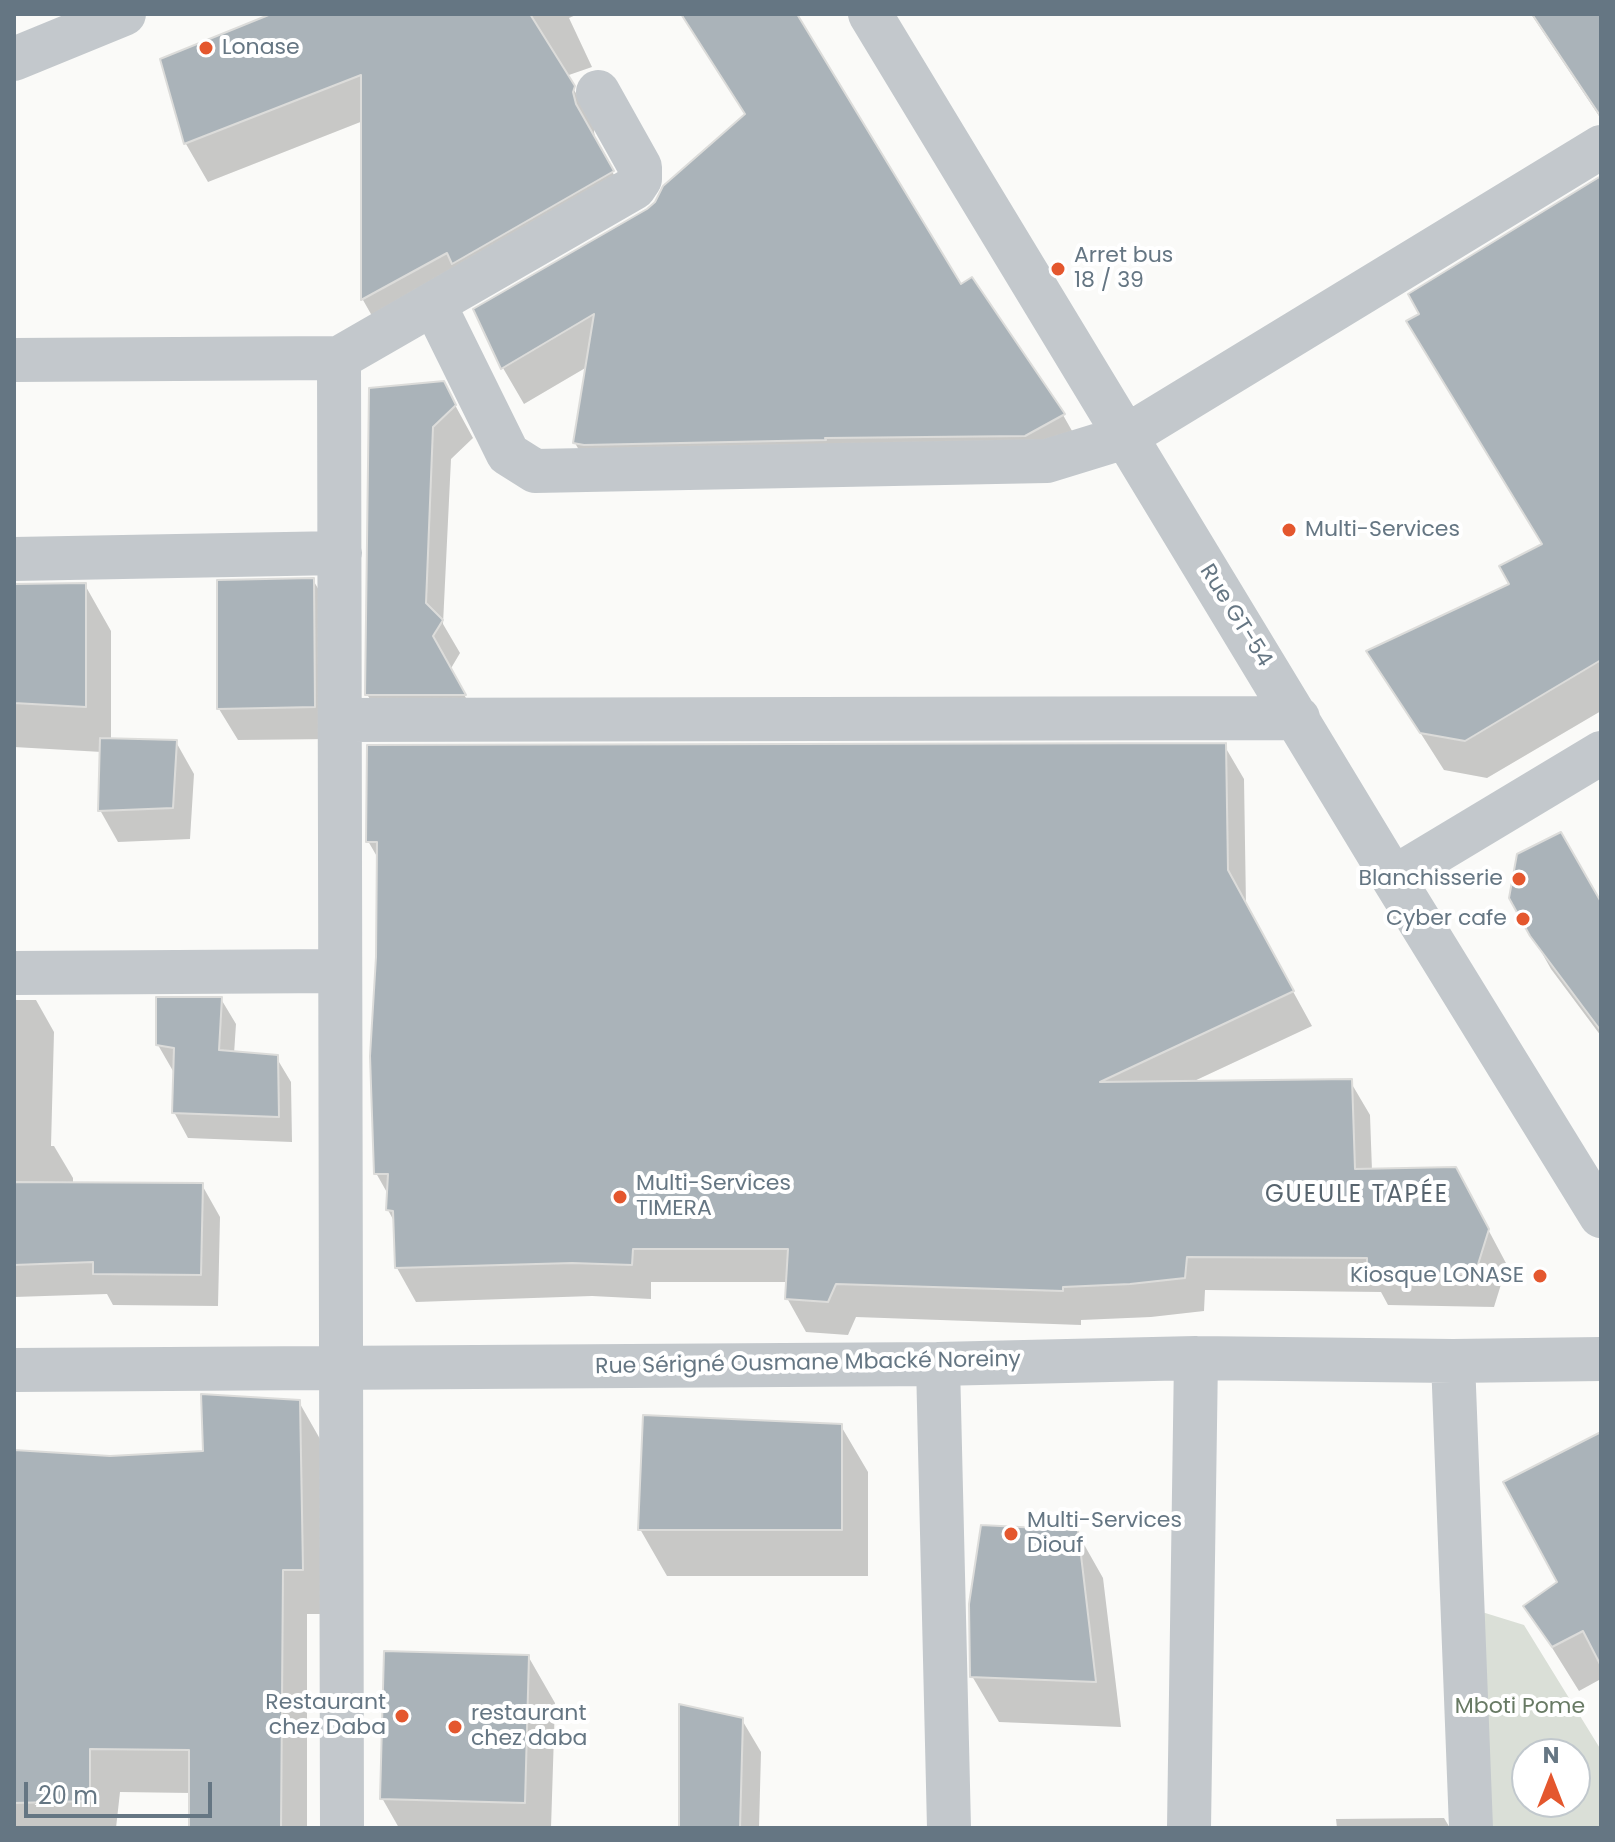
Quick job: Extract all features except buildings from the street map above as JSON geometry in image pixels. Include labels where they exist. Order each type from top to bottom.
[{"type":"street","points":[[14,59],[124,14]]},
{"type":"street","name":"Rue GT-54","points":[[884,19],[1125,437],[1601,1216]]},
{"type":"street","points":[[14,360],[339,358],[634,188],[640,179],[640,167],[598,92]]},
{"type":"street","points":[[434,304],[508,454],[535,471],[1047,461],[1125,437],[1601,147]]},
{"type":"street","points":[[339,358],[342,1828]]},
{"type":"street","points":[[14,559],[340,553]]},
{"type":"street","points":[[340,720],[1298,718]]},
{"type":"street","points":[[1393,878],[1601,753]]},
{"type":"street","points":[[14,973],[340,971]]},
{"type":"street","points":[[1189,1828],[1196,1358]]},
{"type":"street","name":"Rue Sérigné Ousmane Mbacké Noreiny","points":[[14,1370],[938,1364],[1196,1358],[1601,1359]]},
{"type":"street","points":[[1453,1361],[1471,1828]]},
{"type":"street","points":[[938,1364],[949,1828]]},
{"type":"green space","name":"Mboti Pome","points":[[1469,1608],[1524,1625],[1601,1750],[1601,1828],[1479,1828]]},
{"type":"place","name":"Lonase","points":[[206,48]]},
{"type":"place","name":"Arret bus 18 / 39","points":[[1058,269]]},
{"type":"place","name":"Multi-Services","points":[[1289,530]]},
{"type":"place","name":"Blanchisserie","points":[[1519,879]]},
{"type":"place","name":"Cyber cafe","points":[[1523,919]]},
{"type":"place","name":"Multi-Services TIMERA","points":[[620,1197]]},
{"type":"place","name":"Kiosque LONASE","points":[[1540,1276]]},
{"type":"place","name":"Multi-Services Diouf","points":[[1011,1534]]},
{"type":"place","name":"Restaurant chez Daba","points":[[402,1716]]},
{"type":"place","name":"restaurant chez daba","points":[[455,1727]]},
{"type":"district","name":"GUEULE TAPÉE","points":[[1357,1196]]}]
